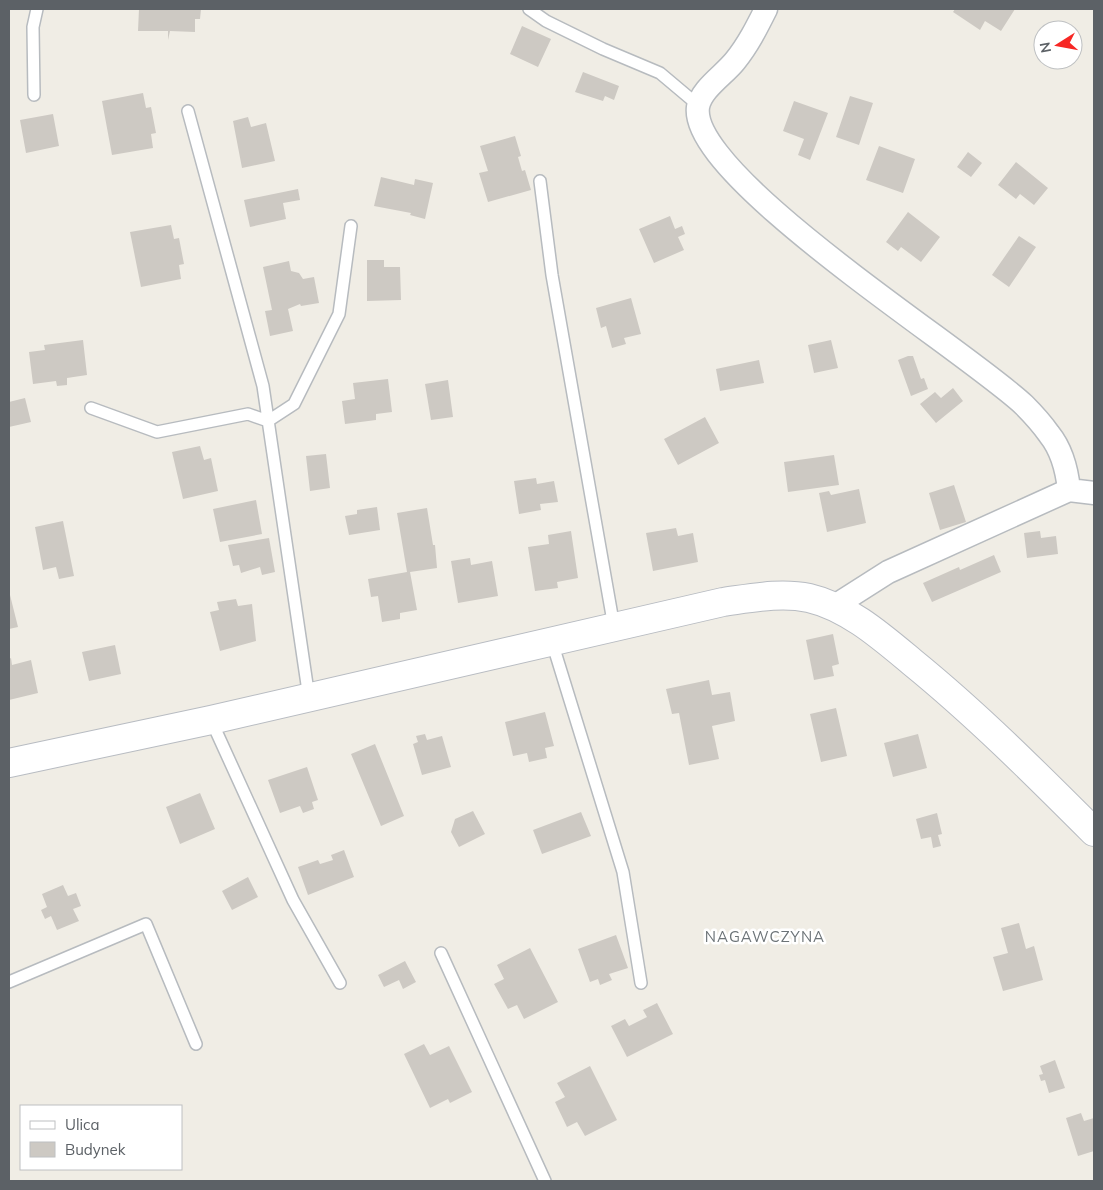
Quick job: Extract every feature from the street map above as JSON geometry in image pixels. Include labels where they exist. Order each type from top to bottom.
[{"type":"street","points":[[766,9],[756,29],[735,61],[705,94],[698,105],[697,121],[714,151],[753,191],[863,284],[991,377],[1025,406],[1050,435],[1066,466],[1069,490]]},
{"type":"street","points":[[833,607],[888,572],[1069,490],[1094,493]]},
{"type":"street","points":[[9,763],[309,698],[723,602],[761,596],[787,595],[810,598],[833,607],[863,624],[889,644],[961,702],[1094,832]]},
{"type":"lane","points":[[34,95],[33,27],[37,9]]},
{"type":"lane","points":[[529,9],[546,21],[603,49],[660,73],[698,105]]},
{"type":"lane","points":[[188,111],[263,386],[309,698]]},
{"type":"lane","points":[[540,181],[552,275],[614,627]]},
{"type":"lane","points":[[268,421],[294,404],[338,314],[352,226]]},
{"type":"lane","points":[[91,408],[157,432],[248,414],[268,421]]},
{"type":"lane","points":[[552,642],[623,872],[641,983]]},
{"type":"lane","points":[[211,720],[293,900],[340,984]]},
{"type":"lane","points":[[9,982],[146,924],[196,1044]]},
{"type":"lane","points":[[441,953],[546,1181]]},
{"type":"building","points":[[139,9],[201,9],[200,19],[195,19],[195,32],[170,31],[168,40],[168,31],[138,31]]},
{"type":"building","points":[[955,9],[1015,9],[1001,31],[985,21],[980,30],[953,12]]},
{"type":"building","points":[[522,26],[551,39],[538,67],[510,54]]},
{"type":"building","points":[[583,72],[619,86],[614,100],[605,96],[603,101],[575,92]]},
{"type":"building","points":[[143,93],[146,108],[151,107],[156,133],[151,134],[153,148],[112,155],[102,101]]},
{"type":"building","points":[[850,96],[873,103],[859,145],[836,137]]},
{"type":"building","points":[[794,101],[828,113],[810,160],[798,155],[804,139],[783,131]]},
{"type":"building","points":[[53,114],[59,146],[26,153],[20,120]]},
{"type":"building","points":[[248,117],[251,127],[266,123],[275,161],[242,168],[233,121]]},
{"type":"building","points":[[515,136],[521,156],[518,157],[522,171],[525,170],[531,190],[488,202],[479,173],[488,171],[480,146]]},
{"type":"building","points":[[879,146],[915,159],[903,193],[866,180]]},
{"type":"building","points":[[968,152],[982,163],[971,177],[957,167]]},
{"type":"building","points":[[1016,162],[1048,188],[1034,205],[1020,194],[1016,199],[998,185]]},
{"type":"building","points":[[381,177],[414,185],[415,179],[433,183],[425,219],[410,215],[411,213],[374,206]]},
{"type":"building","points":[[298,189],[300,200],[283,203],[286,219],[250,227],[244,200]]},
{"type":"building","points":[[908,212],[940,237],[921,262],[901,247],[898,251],[886,242]]},
{"type":"building","points":[[670,216],[675,229],[682,226],[685,234],[678,237],[684,250],[654,263],[639,229]]},
{"type":"building","points":[[171,225],[174,239],[179,238],[184,264],[179,265],[181,279],[141,287],[130,232]]},
{"type":"building","points":[[1019,236],[1036,247],[1009,287],[992,275]]},
{"type":"building","points":[[367,260],[384,260],[384,267],[400,267],[401,300],[367,301]]},
{"type":"building","points":[[289,261],[291,271],[299,273],[303,279],[314,277],[319,303],[301,306],[300,304],[288,309],[293,331],[270,336],[265,311],[272,310],[263,267]]},
{"type":"building","points":[[631,298],[641,334],[624,338],[626,344],[612,348],[606,326],[601,328],[596,308]]},
{"type":"building","points":[[83,340],[87,375],[67,378],[67,385],[57,386],[56,381],[33,384],[29,352],[45,350],[44,345]]},
{"type":"building","points":[[831,340],[838,368],[814,373],[808,345]]},
{"type":"building","points":[[913,356],[921,379],[924,378],[928,389],[911,396],[898,360]]},
{"type":"building","points":[[759,360],[764,383],[720,391],[716,369]]},
{"type":"building","points":[[388,379],[392,412],[376,414],[376,420],[345,424],[342,401],[355,399],[353,383]]},
{"type":"building","points":[[448,380],[453,417],[431,420],[425,384]]},
{"type":"building","points":[[953,388],[963,401],[936,423],[920,404],[935,392],[941,398]]},
{"type":"building","points":[[25,398],[31,422],[9,427],[9,402]]},
{"type":"building","points":[[705,417],[719,443],[678,465],[664,439]]},
{"type":"building","points":[[200,446],[204,460],[211,458],[218,491],[183,499],[172,452]]},
{"type":"building","points":[[326,454],[330,488],[310,491],[306,456]]},
{"type":"building","points":[[834,455],[839,485],[788,492],[784,462]]},
{"type":"building","points":[[536,478],[537,484],[554,481],[558,502],[540,504],[541,510],[519,514],[514,481]]},
{"type":"building","points":[[954,485],[966,522],[940,530],[929,493]]},
{"type":"building","points":[[859,489],[866,523],[827,532],[819,493],[829,491],[831,495]]},
{"type":"building","points":[[256,500],[262,534],[220,542],[213,509]]},
{"type":"building","points":[[377,507],[380,530],[349,535],[345,516],[357,514],[357,510]]},
{"type":"building","points":[[427,508],[433,545],[435,545],[437,568],[410,572],[417,610],[400,613],[400,619],[382,622],[378,596],[371,597],[368,579],[407,572],[397,513]]},
{"type":"building","points":[[63,521],[74,576],[59,579],[56,567],[43,570],[35,527]]},
{"type":"building","points":[[676,528],[678,536],[693,533],[698,562],[653,571],[646,533]]},
{"type":"building","points":[[571,531],[578,578],[557,582],[558,588],[535,591],[528,547],[549,544],[548,535]]},
{"type":"building","points":[[1040,531],[1041,538],[1056,536],[1058,554],[1027,558],[1024,533]]},
{"type":"building","points":[[269,538],[275,572],[262,575],[260,567],[241,573],[239,565],[233,566],[228,545]]},
{"type":"building","points":[[994,555],[1001,572],[932,602],[923,583],[959,567],[960,570]]},
{"type":"building","points":[[470,558],[471,565],[492,561],[498,596],[458,603],[451,561]]},
{"type":"building","points":[[9,591],[18,627],[9,629]]},
{"type":"building","points":[[236,599],[238,606],[252,604],[256,641],[220,651],[210,612],[219,610],[217,602]]},
{"type":"building","points":[[833,634],[839,664],[832,666],[834,676],[814,680],[806,640]]},
{"type":"building","points":[[115,645],[121,674],[89,681],[82,652]]},
{"type":"building","points":[[11,658],[12,665],[31,660],[38,693],[9,700],[9,659]]},
{"type":"building","points":[[709,680],[712,695],[730,692],[735,721],[712,726],[719,759],[689,765],[679,713],[672,714],[666,689]]},
{"type":"building","points":[[836,708],[847,756],[821,762],[810,714]]},
{"type":"building","points":[[545,712],[554,746],[545,748],[547,758],[529,762],[527,753],[513,756],[505,722]]},
{"type":"building","points":[[425,734],[427,740],[442,736],[451,767],[422,775],[413,744],[418,742],[416,736]]},
{"type":"building","points":[[918,734],[927,768],[893,777],[884,743]]},
{"type":"building","points":[[375,744],[404,816],[381,826],[351,754]]},
{"type":"building","points":[[307,767],[318,800],[312,802],[314,809],[303,813],[300,806],[280,813],[268,780]]},
{"type":"building","points":[[200,793],[215,829],[180,844],[166,807]]},
{"type":"building","points":[[473,811],[485,834],[459,847],[451,832],[455,819]]},
{"type":"building","points":[[581,812],[591,836],[542,854],[533,830]]},
{"type":"building","points":[[937,813],[942,834],[938,835],[941,846],[933,848],[931,837],[921,839],[916,819]]},
{"type":"building","points":[[344,850],[354,877],[308,895],[298,867],[318,860],[320,864],[333,860],[331,855]]},
{"type":"building","points":[[248,877],[258,897],[232,910],[222,891]]},
{"type":"building","points":[[63,885],[68,896],[76,893],[81,906],[73,909],[79,921],[57,930],[51,916],[45,919],[41,910],[47,907],[42,894]]},
{"type":"building","points":[[1019,923],[1026,949],[1034,946],[1043,980],[1003,991],[993,957],[1008,953],[1001,928]]},
{"type":"building","points":[[616,935],[628,968],[609,974],[612,980],[600,985],[598,979],[590,982],[578,949]]},
{"type":"building","points":[[530,948],[558,1002],[524,1019],[517,1005],[508,1009],[494,984],[504,979],[497,965]]},
{"type":"building","points":[[405,961],[416,982],[403,989],[399,980],[384,987],[378,975]]},
{"type":"building","points":[[657,1003],[673,1034],[627,1057],[611,1026],[625,1019],[629,1026],[647,1017],[643,1010]]},
{"type":"building","points":[[424,1044],[430,1055],[449,1046],[472,1092],[450,1103],[448,1099],[430,1108],[404,1054]]},
{"type":"building","points":[[1055,1060],[1065,1088],[1049,1093],[1045,1080],[1041,1081],[1039,1075],[1043,1074],[1040,1066]]},
{"type":"building","points":[[590,1066],[617,1120],[585,1136],[577,1122],[567,1127],[555,1102],[565,1097],[557,1083]]},
{"type":"building","points":[[1081,1113],[1084,1121],[1094,1118],[1094,1151],[1078,1156],[1066,1118]]},
{"type":"district","name":"NAGAWCZYNA","points":[[765,936]]}]
